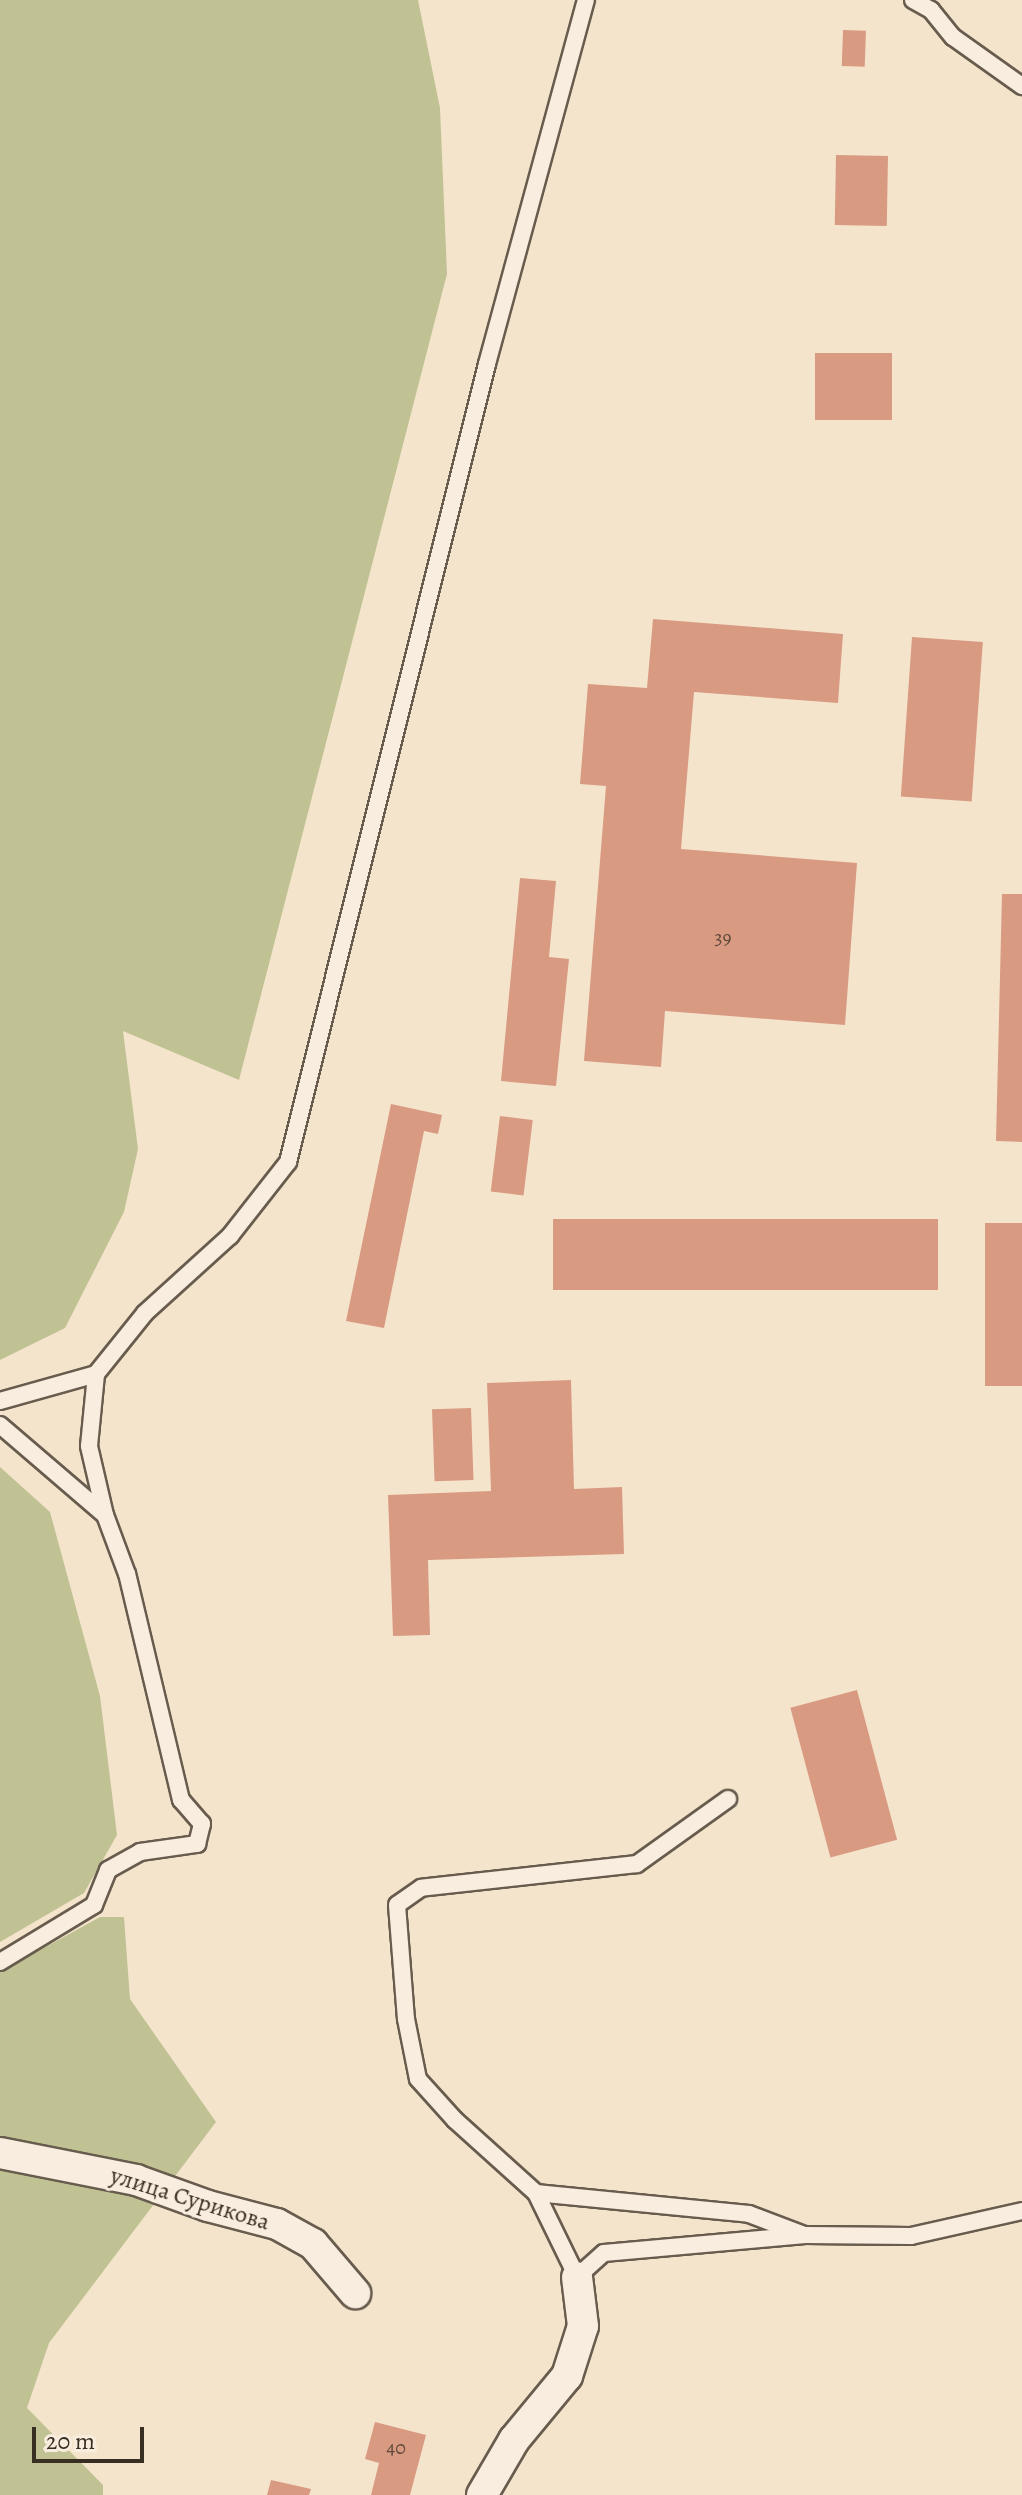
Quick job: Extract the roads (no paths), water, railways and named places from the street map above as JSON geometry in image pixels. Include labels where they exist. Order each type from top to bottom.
[{"type":"street","name":"улица Сурикова","points":[[0,2153],[136,2180],[208,2206],[277,2224],[313,2244],[355,2293]]},
{"type":"street","points":[[482,2495],[514,2440],[567,2376],[583,2326],[577,2277]]},
{"type":"lane","points":[[0,1962],[94,1905],[108,1870],[140,1852],[197,1844],[202,1824],[181,1800],[127,1574],[105,1515],[89,1446],[96,1374],[145,1313],[230,1236],[288,1162],[487,364],[586,0]]},
{"type":"lane","points":[[913,0],[931,10],[953,37],[1022,86]]},
{"type":"lane","points":[[0,1401],[96,1374]]},
{"type":"lane","points":[[0,1425],[105,1515]]},
{"type":"lane","points":[[728,1799],[637,1864],[421,1888],[397,1905],[406,2019],[418,2079],[455,2120],[536,2193],[577,2277],[604,2253],[805,2235],[911,2236],[1022,2211]]},
{"type":"lane","points":[[536,2193],[749,2214],[805,2235]]}]
